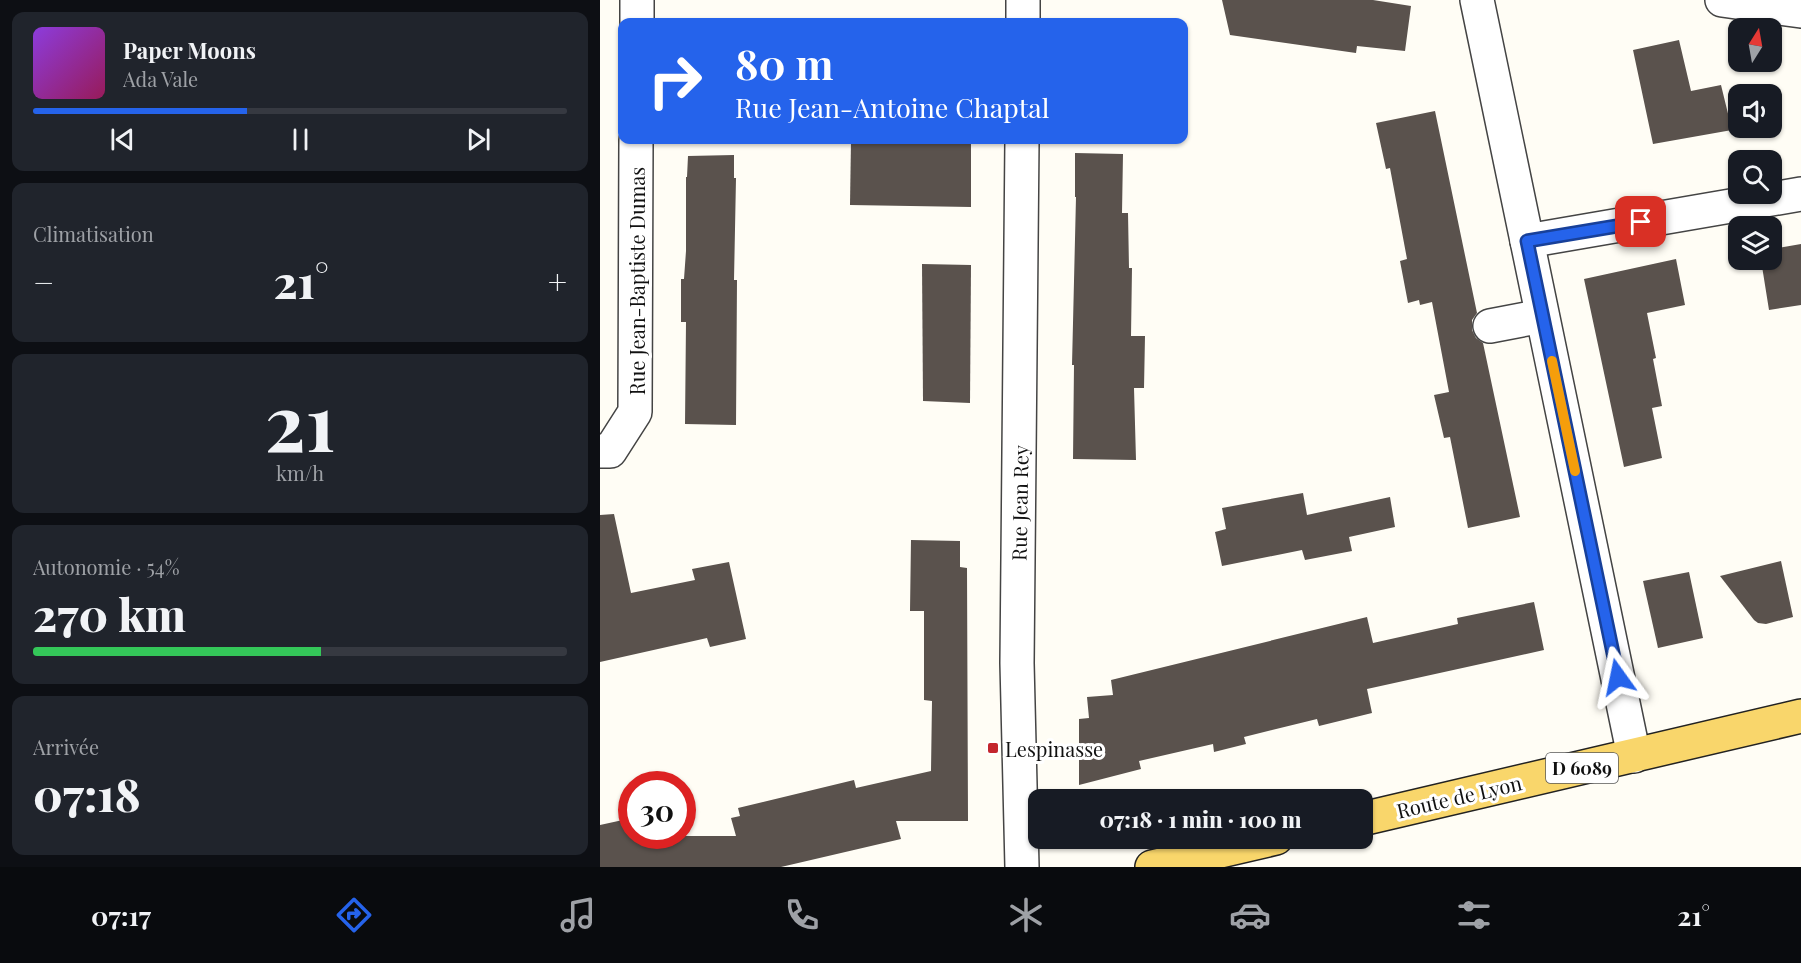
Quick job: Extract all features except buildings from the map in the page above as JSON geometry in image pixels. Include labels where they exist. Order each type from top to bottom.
[{"type":"main road","name":"Route de Lyon","points":[[1373,816],[1801,716]]},
{"type":"main road","points":[[1152,867],[1229,849]]},
{"type":"street","points":[[637,0],[637,18]]},
{"type":"street","points":[[1023,0],[1023,18]]},
{"type":"street","points":[[1477,0],[1634,756]]},
{"type":"street","points":[[1722,0],[1801,12]]},
{"type":"street","name":"Rue Jean-Baptiste Dumas","points":[[605,451],[635,412],[636,144]]},
{"type":"street","name":"Rue Jean Rey","points":[[1022,144],[1017,663],[1022,867]]},
{"type":"street","points":[[1527,241],[1801,194]]},
{"type":"street","points":[[1490,326],[1542,316]]},
{"type":"slow traffic","points":[[1552,361],[1575,471]]},
{"type":"place","name":"Lespinasse","points":[[993,748]]},
{"type":"route","points":[[1618,677],[1527,241],[1641,222]]}]
